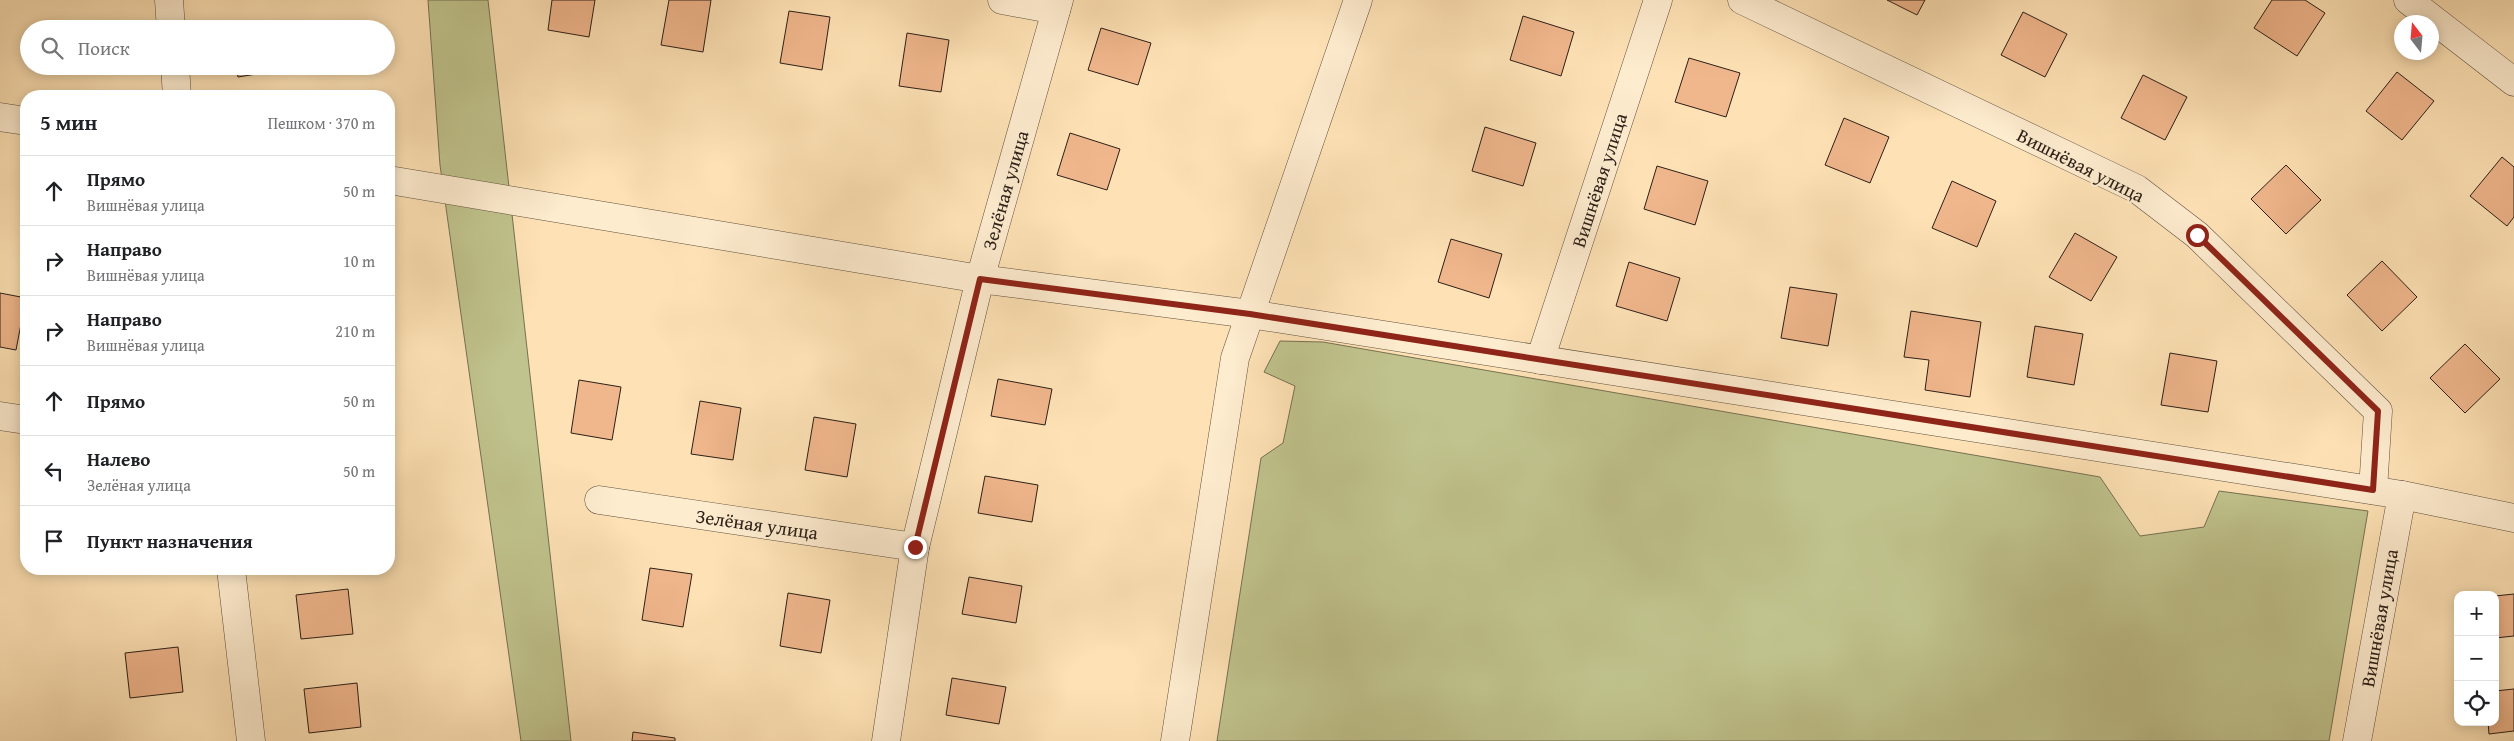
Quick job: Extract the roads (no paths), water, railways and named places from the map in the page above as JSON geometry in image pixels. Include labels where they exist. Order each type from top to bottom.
[{"type":"street","points":[[169,0],[170,20]]},
{"type":"street","name":"Зелёная улица","points":[[886,741],[915,547],[980,279],[1057,5],[1002,0]]},
{"type":"street","points":[[1175,741],[1235,358],[1358,0]]},
{"type":"street","name":"Вишнёвая улица","points":[[1540,360],[1658,0]]},
{"type":"street","name":"Вишнёвая улица","points":[[1742,0],[2137,189],[2197,235],[2378,411],[2373,490]]},
{"type":"street","points":[[2408,0],[2514,82]]},
{"type":"street","points":[[175,75],[176,90]]},
{"type":"street","points":[[0,117],[20,120]]},
{"type":"street","points":[[395,181],[980,279],[1250,314],[2373,490],[2514,518]]},
{"type":"street","points":[[0,416],[20,419]]},
{"type":"street","name":"Вишнёвая улица","points":[[2357,741],[2402,495]]},
{"type":"street","name":"Зелёная улица","points":[[600,500],[915,547]]},
{"type":"street","points":[[232,575],[250,741]]}]
